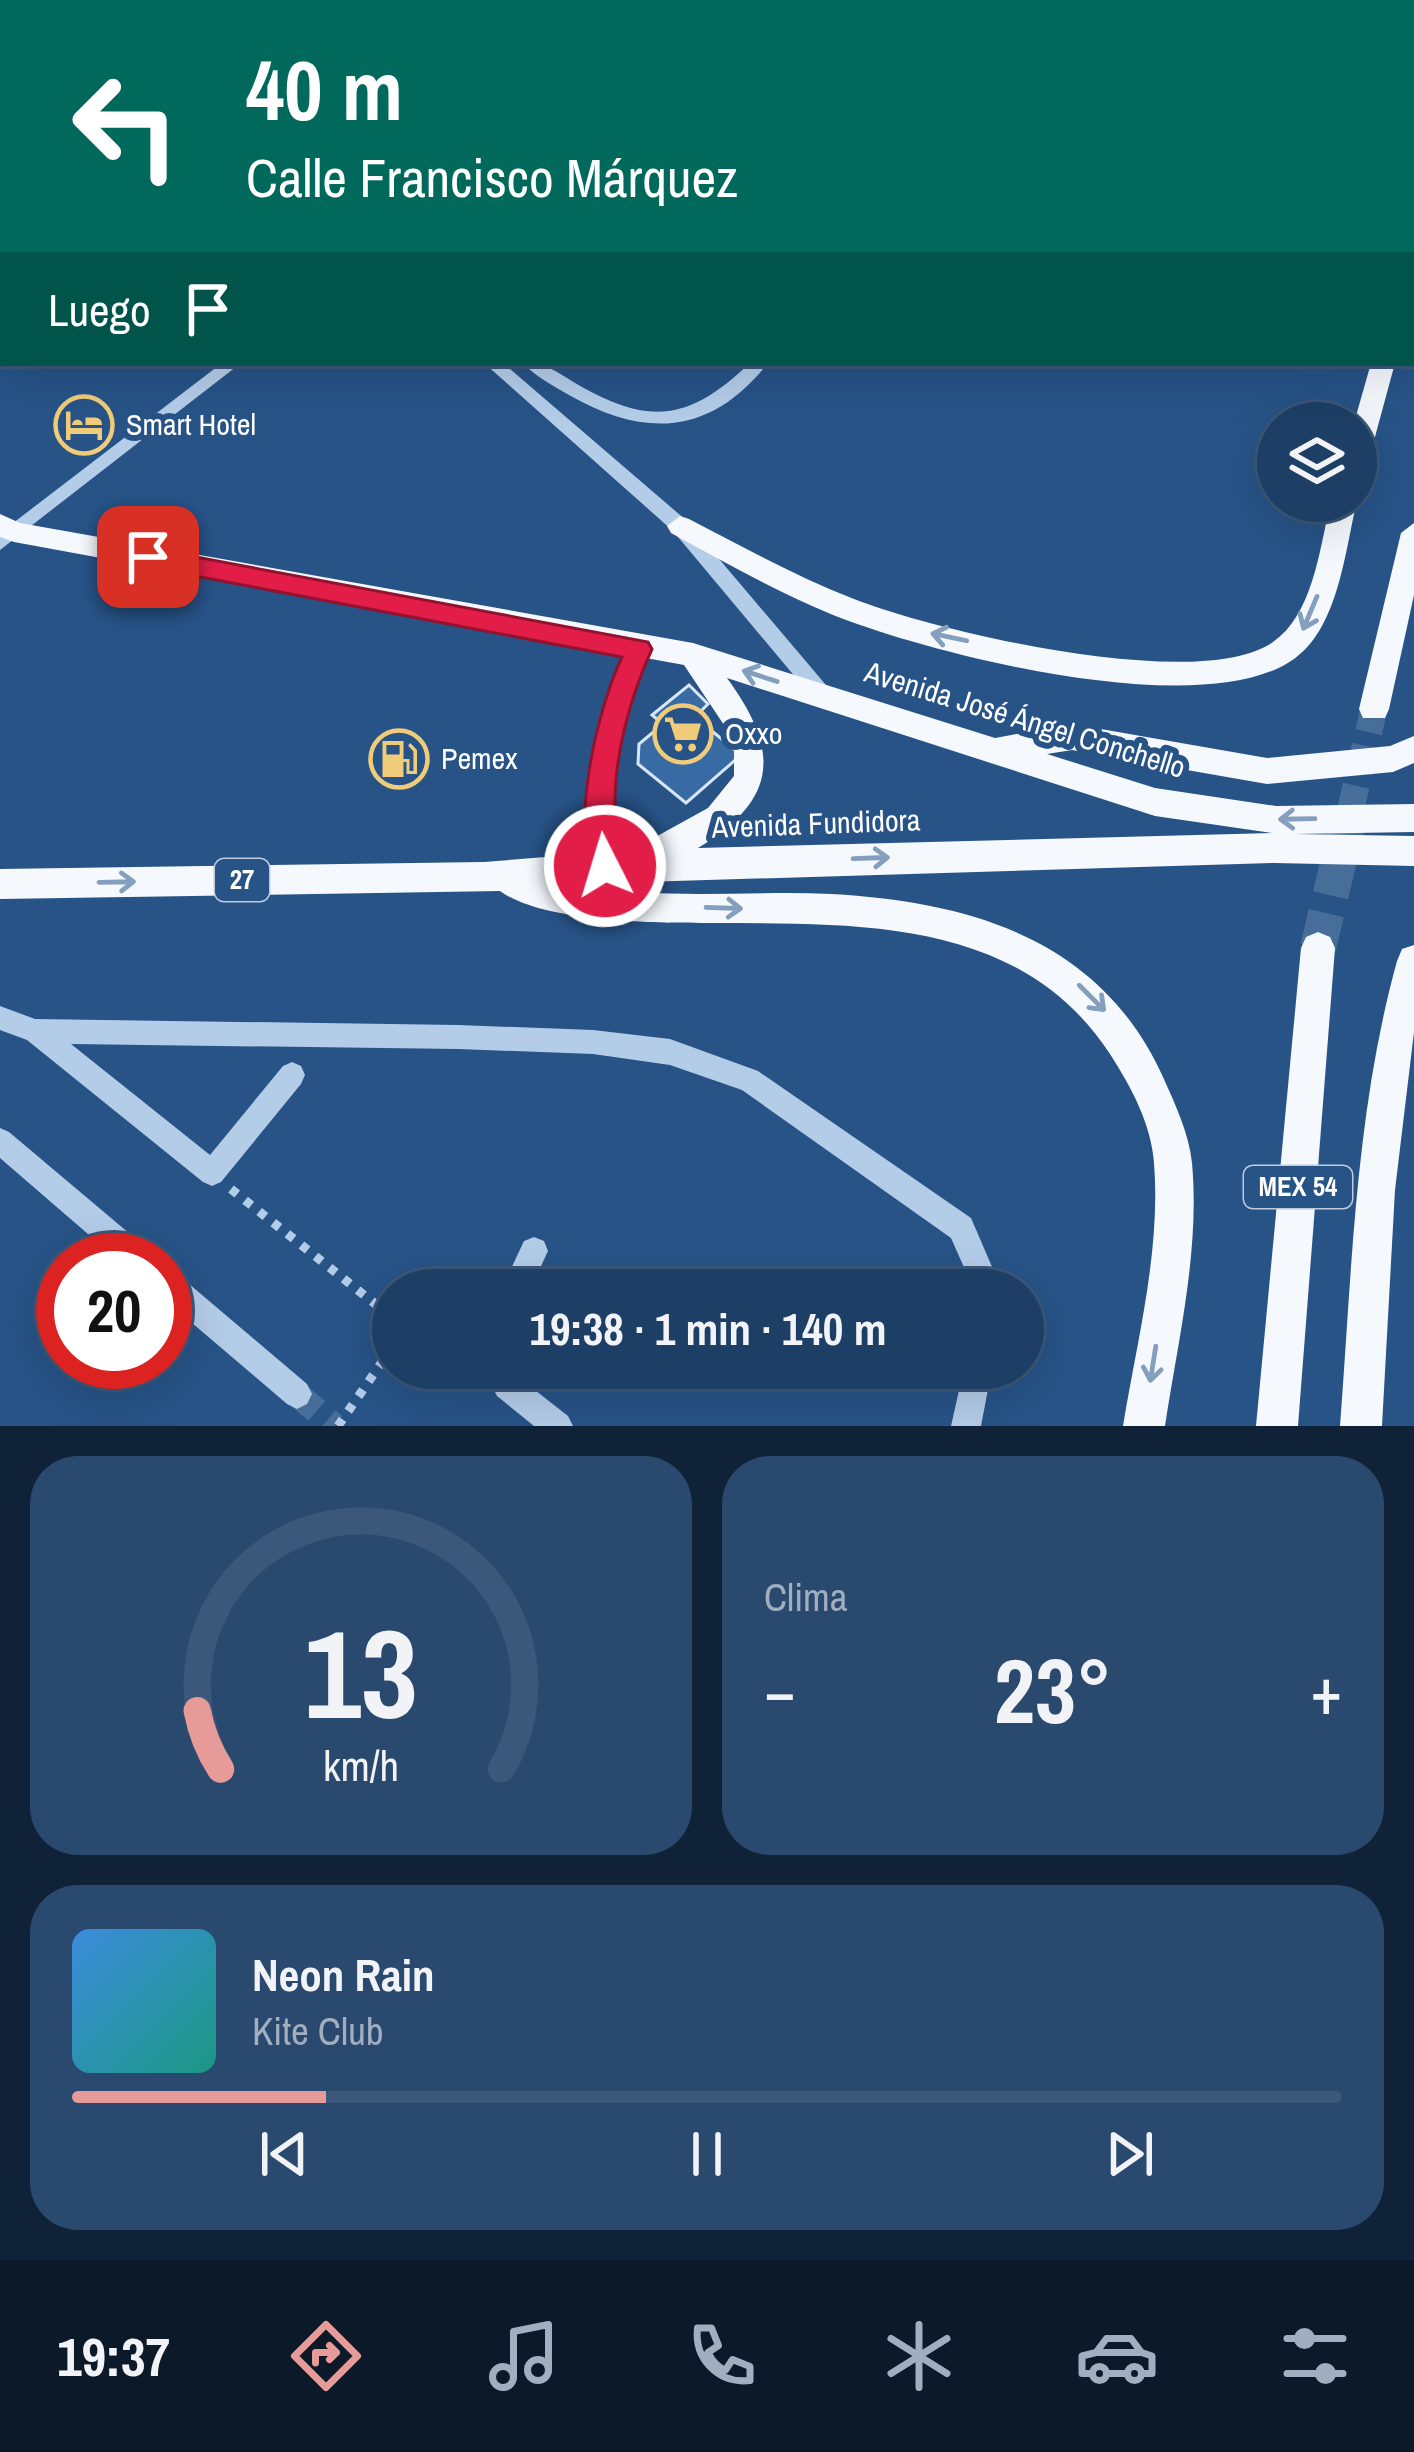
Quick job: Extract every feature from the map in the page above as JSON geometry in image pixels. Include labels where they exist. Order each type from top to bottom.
[{"type":"main road","points":[[1372,402],[1382,366]]},
{"type":"main road","points":[[680,526],[767,573],[874,619],[1106,670],[1208,674],[1250,667],[1281,653],[1304,630],[1337,522]]},
{"type":"main road","name":"Avenida José Ángel Conchello","points":[[5,533],[693,655],[1155,802],[1276,820],[1414,818]]},
{"type":"main road","points":[[1374,709],[1414,533]]},
{"type":"main road","points":[[616,866],[719,820],[745,791],[752,770],[747,732],[693,655]]},
{"type":"main road","points":[[996,750],[1072,736],[1267,771],[1393,759],[1414,748]]},
{"type":"main road","name":"Avenida Fundidora","points":[[0,884],[484,877],[616,866],[1274,848],[1414,851]]},
{"type":"main road","points":[[484,877],[606,904],[931,918],[1005,942],[1066,973],[1120,1027],[1152,1095],[1173,1160],[1172,1237],[1144,1426]]},
{"type":"main road","name":"MEX 54","points":[[1277,1426],[1318,948]]},
{"type":"main road","points":[[1360,1426],[1386,1109],[1403,994],[1414,962]]},
{"type":"street","points":[[5,533],[228,366]]},
{"type":"street","points":[[495,366],[680,526],[824,697]]},
{"type":"street","points":[[536,366],[597,407],[630,418],[670,421],[717,405],[757,366]]},
{"type":"street","points":[[616,866],[600,806],[619,692],[639,649]]},
{"type":"street","points":[[0,1018],[35,1030],[548,1040],[670,1052],[749,1080],[961,1228],[979,1269]]},
{"type":"street","points":[[35,1030],[212,1173],[292,1075]]},
{"type":"street","points":[[0,1142],[107,1233]]},
{"type":"street","points":[[525,1269],[534,1251]]},
{"type":"street","points":[[192,1305],[296,1394]]},
{"type":"street","points":[[511,1389],[559,1426]]},
{"type":"street","points":[[966,1426],[974,1389]]},
{"type":"path","points":[[212,1173],[372,1301]]},
{"type":"path","points":[[338,1426],[372,1377]]},
{"type":"building","name":"Oxxo","points":[[689,685],[708,704],[695,717],[741,755],[686,803],[638,764],[639,744],[663,724],[652,715]]},
{"type":"tunnel","points":[[1350,812],[1374,709]]},
{"type":"tunnel","points":[[1318,948],[1351,809]]},
{"type":"tunnel","points":[[297,1394],[334,1426]]},
{"type":"place","name":"Smart Hotel","points":[[84,425]]},
{"type":"place","name":"Oxxo","points":[[683,734]]},
{"type":"place","name":"Pemex","points":[[399,759]]},
{"type":"route","points":[[148,557],[639,649],[619,692],[600,806],[605,866]]}]
